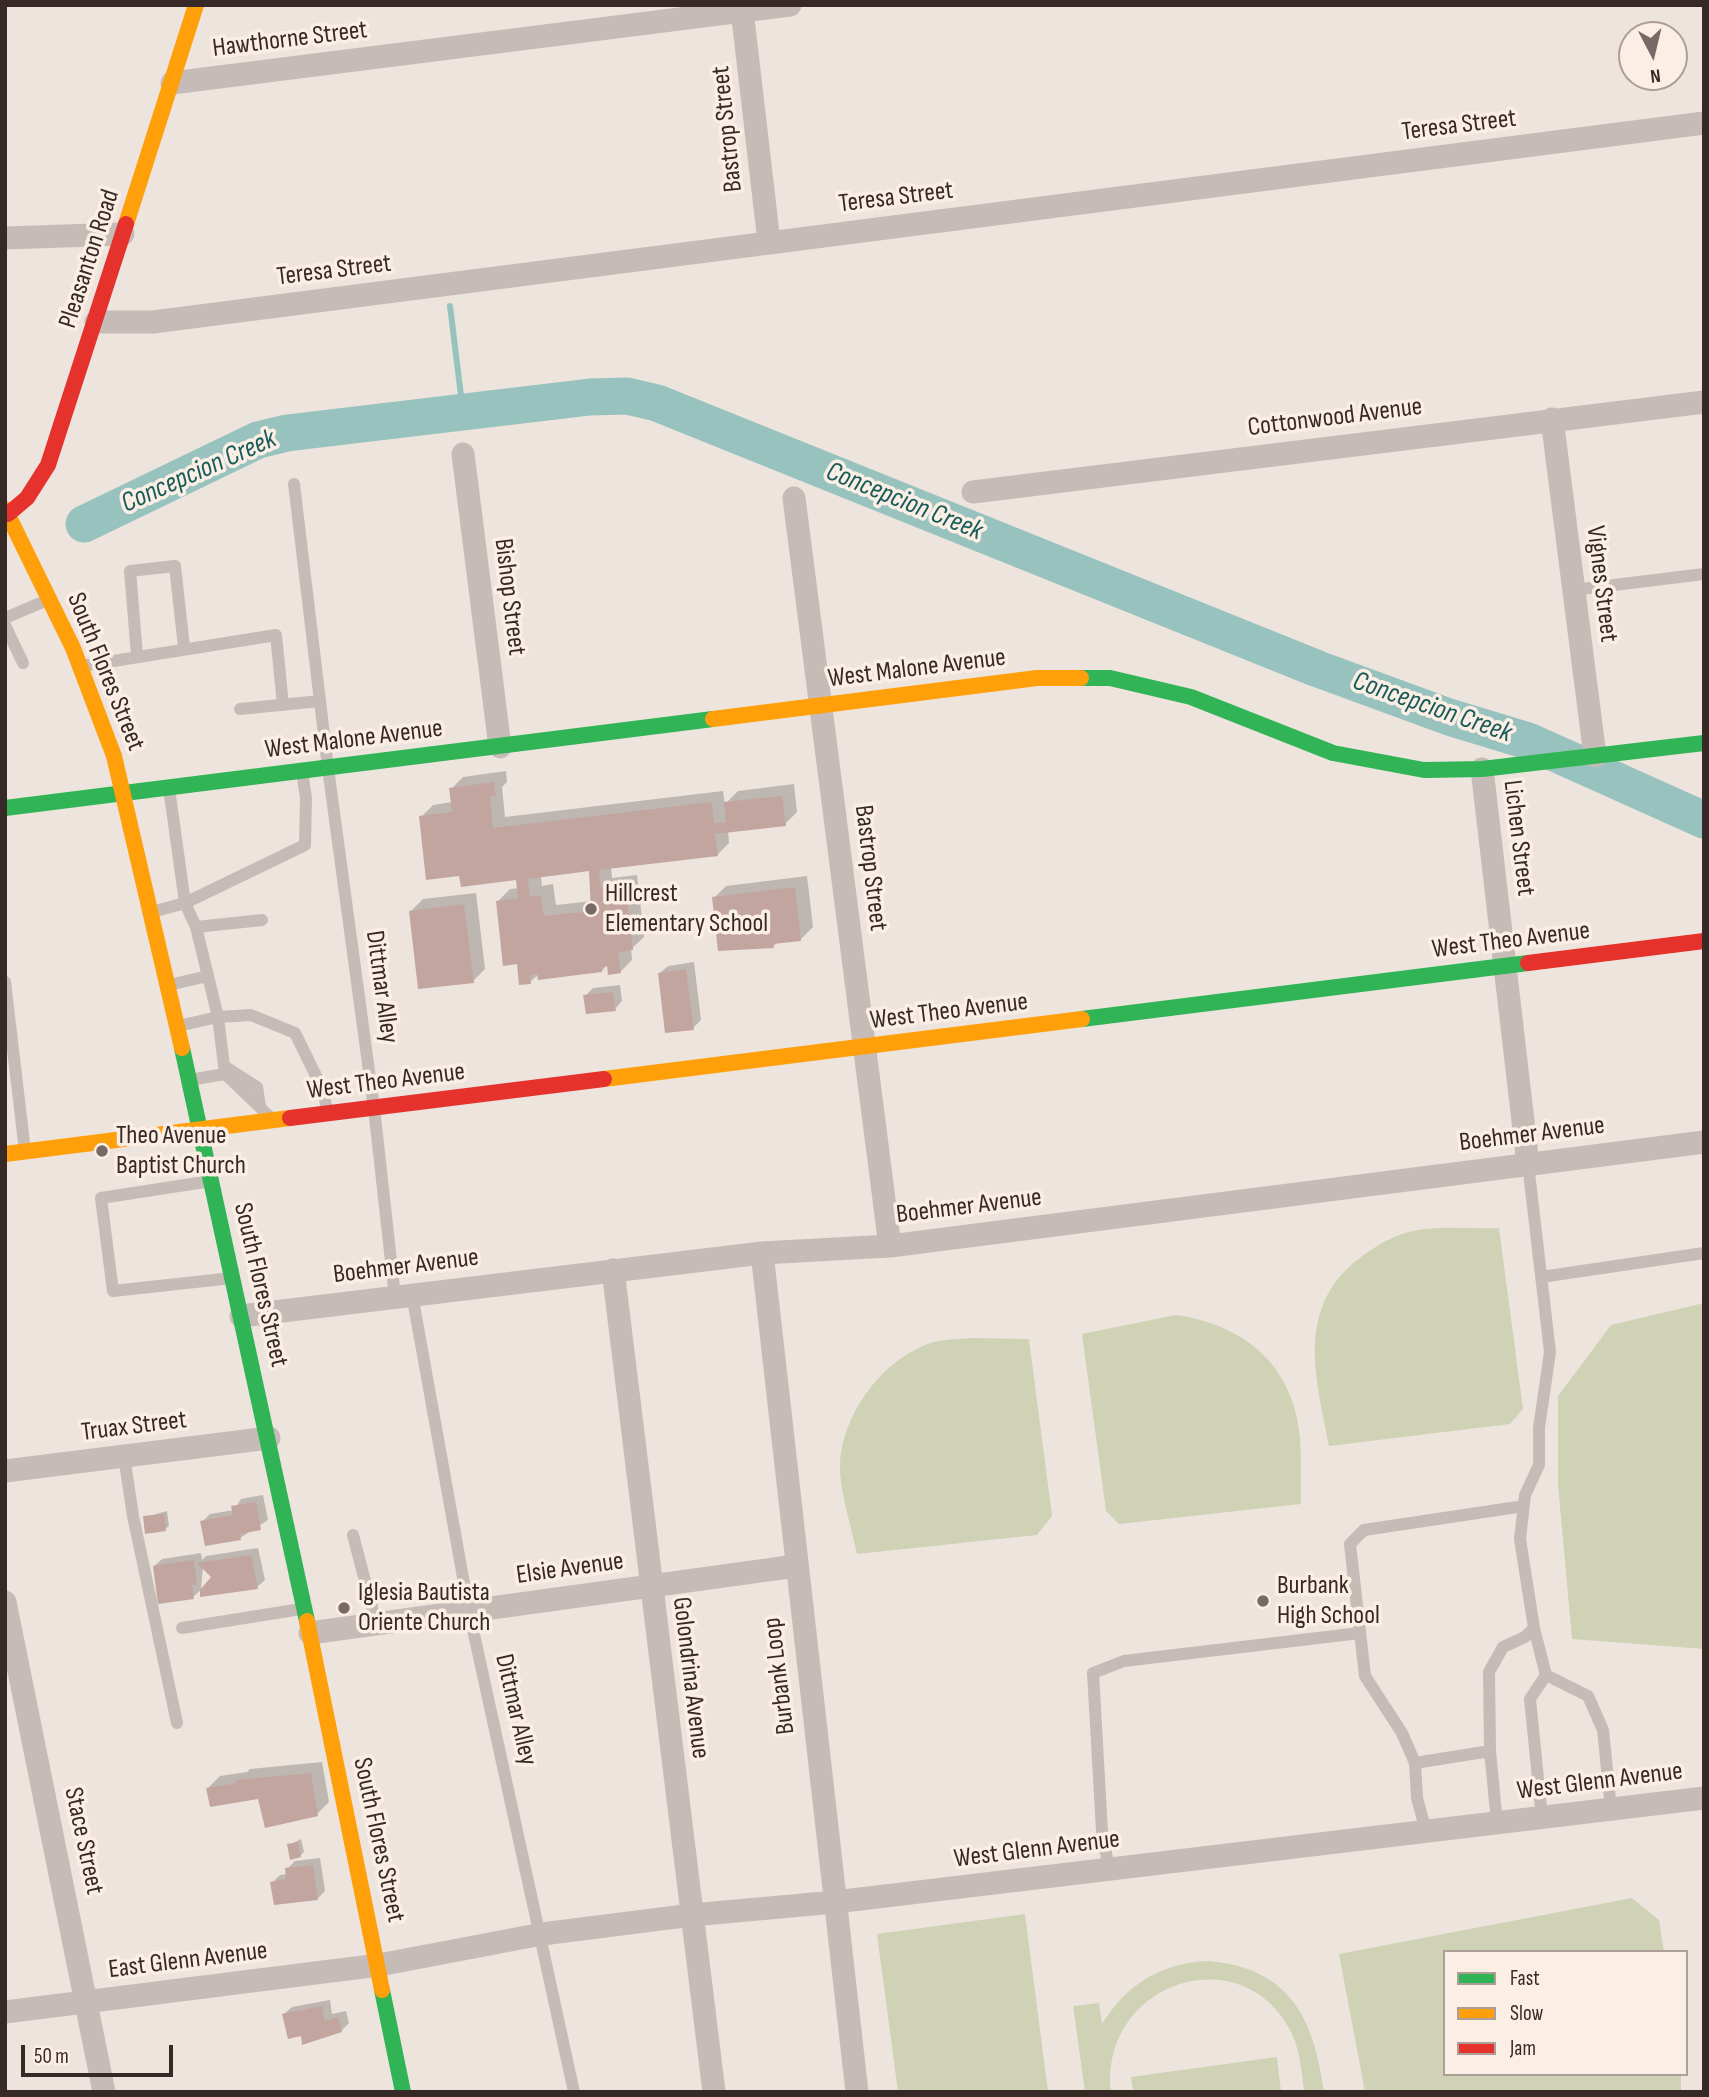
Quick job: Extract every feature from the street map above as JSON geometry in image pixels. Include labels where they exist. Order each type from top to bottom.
[{"type":"street","name":"Pleasanton Road","points":[[6,512],[27,499],[48,466],[196,5]]},
{"type":"street","name":"Hawthorne Street","points":[[172,83],[790,5]]},
{"type":"street","name":"Bastrop Street","points":[[742,10],[769,242]]},
{"type":"street","name":"Teresa Street","points":[[96,322],[153,323],[1704,123]]},
{"type":"street","points":[[5,239],[123,233]]},
{"type":"street","name":"Cottonwood Avenue","points":[[973,492],[1704,402]]},
{"type":"street","name":"Vignes Street","points":[[1552,419],[1595,757]]},
{"type":"street","name":"Bishop Street","points":[[463,454],[500,747]]},
{"type":"street","name":"Bastrop Street","points":[[794,498],[890,1246]]},
{"type":"street","name":"South Flores Street","points":[[6,512],[82,666],[111,738],[125,793],[269,1438],[403,2092]]},
{"type":"street","name":"West Malone Avenue","points":[[5,808],[1037,678],[1110,678],[1191,697],[1332,753],[1396,767],[1482,769],[1704,743]]},
{"type":"street","name":"Lichen Street","points":[[1482,769],[1528,1164]]},
{"type":"street","name":"West Theo Avenue","points":[[5,1154],[1704,942]]},
{"type":"street","name":"Boehmer Avenue","points":[[241,1316],[762,1253],[890,1246],[1704,1142]]},
{"type":"street","name":"Burbank Loop","points":[[762,1253],[857,2092]]},
{"type":"street","name":"Golondrina Avenue","points":[[613,1270],[714,2092]]},
{"type":"street","name":"Truax Street","points":[[5,1471],[269,1438]]},
{"type":"street","name":"Elsie Avenue","points":[[310,1633],[796,1566]]},
{"type":"street","name":"Stace Street","points":[[5,1602],[104,2092]]},
{"type":"street","name":"West Glenn Avenue","points":[[379,1965],[542,1934],[692,1915],[835,1902],[1704,1798]]},
{"type":"street","name":"East Glenn Avenue","points":[[5,2012],[379,1965]]},
{"type":"lane","name":"Dittmar Alley","points":[[294,484],[328,768],[374,1108],[404,1296],[469,1611],[542,1934],[574,2092]]},
{"type":"lane","points":[[137,655],[130,571],[175,566],[184,648]]},
{"type":"lane","points":[[1573,590],[1704,574]]},
{"type":"lane","points":[[5,618],[50,599]]},
{"type":"lane","points":[[5,625],[23,663]]},
{"type":"lane","points":[[82,666],[137,655],[276,635],[283,705]]},
{"type":"lane","points":[[240,709],[320,701]]},
{"type":"lane","points":[[151,912],[185,904],[305,845],[306,798],[302,772]]},
{"type":"lane","points":[[169,788],[185,904],[196,927],[218,1017],[224,1069]]},
{"type":"lane","points":[[196,927],[262,920]]},
{"type":"lane","points":[[169,985],[208,976]]},
{"type":"lane","points":[[5,985],[25,1151]]},
{"type":"lane","points":[[178,1026],[218,1017],[251,1015],[295,1033],[324,1093],[327,1114]]},
{"type":"lane","points":[[189,1080],[224,1069],[257,1087],[260,1108],[273,1121]]},
{"type":"lane","points":[[1528,1164],[1550,1352],[1539,1428],[1539,1465],[1525,1496],[1520,1539],[1534,1628],[1546,1675],[1530,1699],[1542,1818]]},
{"type":"lane","points":[[211,1181],[101,1198],[113,1291],[232,1278]]},
{"type":"lane","points":[[1541,1277],[1704,1253]]},
{"type":"lane","points":[[124,1456],[135,1529],[177,1723]]},
{"type":"lane","points":[[1426,1831],[1417,1798],[1415,1763],[1402,1733],[1365,1676],[1350,1544],[1364,1530],[1524,1506]]},
{"type":"lane","points":[[353,1535],[376,1623]]},
{"type":"lane","points":[[182,1629],[305,1609]]},
{"type":"lane","points":[[1497,1823],[1490,1751],[1489,1672],[1503,1647],[1525,1637],[1534,1628]]},
{"type":"lane","points":[[1110,1869],[1102,1831],[1093,1673],[1124,1661],[1360,1633]]},
{"type":"lane","points":[[1546,1675],[1588,1696],[1603,1730],[1611,1809]]},
{"type":"lane","points":[[1415,1763],[1490,1751]]},
{"type":"green space","points":[[1438,1228],[1499,1228],[1523,1409],[1510,1424],[1329,1446],[1319,1393],[1315,1342],[1327,1295],[1342,1274],[1371,1250],[1404,1233]]},
{"type":"green space","points":[[1704,1303],[1704,1649],[1572,1639],[1558,1485],[1558,1396],[1611,1325]]},
{"type":"green space","points":[[1176,1315],[1198,1319],[1237,1335],[1269,1360],[1281,1377],[1290,1396],[1299,1428],[1301,1504],[1119,1524],[1106,1511],[1082,1334]]},
{"type":"green space","points":[[972,1338],[1029,1339],[1052,1516],[1037,1535],[857,1554],[844,1497],[840,1464],[849,1425],[858,1407],[883,1373],[916,1349],[938,1341]]},
{"type":"green space","points":[[1632,1898],[1659,1920],[1664,1950],[1443,1950],[1443,2076],[1681,2076],[1681,2092],[1365,2092],[1339,1954]]},
{"type":"green space","points":[[1025,1914],[1048,2092],[898,2092],[877,1934]]},
{"type":"green space","points":[[1208,1961],[1259,1974],[1278,1986],[1293,2001],[1305,2020],[1313,2041],[1324,2092],[1304,2092],[1295,2041],[1270,2003],[1242,1985],[1210,1979],[1179,1984],[1150,1999],[1127,2022],[1113,2054],[1111,2092],[1085,2092],[1073,2006],[1099,2003],[1102,2024],[1122,1998],[1147,1978],[1175,1966]]},
{"type":"green space","points":[[1277,2057],[1281,2092],[1133,2092],[1131,2077]]},
{"type":"building","points":[[494,782],[496,795],[490,796],[493,828],[712,802],[714,823],[726,822],[724,802],[782,796],[786,826],[715,834],[718,856],[599,870],[601,889],[625,886],[633,950],[618,952],[621,973],[608,975],[607,966],[602,967],[602,972],[538,980],[537,974],[530,975],[531,984],[519,985],[517,964],[503,966],[496,901],[518,898],[516,880],[461,887],[459,876],[426,880],[419,816],[452,812],[449,788]],"holes":[[[589,871],[591,911],[544,916],[541,895],[530,897],[528,879]]]},
{"type":"building","points":[[795,887],[801,941],[773,944],[774,948],[718,951],[712,897]]},
{"type":"building","points":[[464,904],[474,983],[418,989],[409,911]]},
{"type":"building","points":[[686,969],[694,1030],[665,1033],[658,973]]},
{"type":"building","points":[[613,992],[616,1011],[586,1014],[583,995]]},
{"type":"building","points":[[256,1502],[261,1530],[240,1534],[241,1540],[205,1546],[200,1521],[233,1515],[231,1506]]},
{"type":"building","points":[[164,1514],[166,1531],[145,1534],[143,1516]]},
{"type":"building","points":[[251,1555],[258,1589],[200,1597],[200,1590],[211,1577],[197,1563]]},
{"type":"building","points":[[194,1560],[197,1585],[192,1585],[194,1599],[158,1604],[153,1566]]},
{"type":"building","points":[[311,1773],[318,1816],[265,1828],[258,1799],[210,1807],[206,1788],[237,1783],[236,1780]]},
{"type":"building","points":[[298,1842],[301,1857],[290,1860],[287,1844]]},
{"type":"building","points":[[313,1865],[318,1900],[274,1905],[270,1882],[286,1879],[285,1868]]},
{"type":"building","points":[[322,2006],[325,2021],[338,2017],[342,2032],[302,2045],[301,2036],[288,2039],[282,2014]]},
{"type":"waterway","points":[[450,306],[463,412]]},
{"type":"waterway","name":"Concepcion Creek","points":[[84,524],[258,440],[287,433],[590,397],[627,396],[657,403],[1318,669],[1449,717],[1528,741],[1704,820]]},
{"type":"traffic: fast","points":[[1081,678],[1110,678],[1191,697],[1333,753],[1424,770],[1482,769],[1704,743]]},
{"type":"traffic: fast","points":[[5,808],[713,719]]},
{"type":"traffic: fast","points":[[1082,1019],[1528,963]]},
{"type":"traffic: fast","points":[[182,1048],[307,1621]]},
{"type":"traffic: fast","points":[[382,1990],[403,2092]]},
{"type":"traffic: slow","points":[[126,224],[196,5]]},
{"type":"traffic: slow","points":[[5,509],[73,648],[114,756],[182,1048]]},
{"type":"traffic: slow","points":[[713,719],[1037,678],[1081,678]]},
{"type":"traffic: slow","points":[[604,1079],[1082,1019]]},
{"type":"traffic: slow","points":[[5,1154],[290,1118]]},
{"type":"traffic: slow","points":[[307,1621],[382,1990]]},
{"type":"traffic: jam","points":[[8,514],[27,498],[48,465],[126,224]]},
{"type":"traffic: jam","points":[[1528,963],[1704,941]]},
{"type":"traffic: jam","points":[[290,1118],[604,1079]]},
{"type":"place","name":"Hillcrest Elementary School","points":[[591,909]]},
{"type":"place","name":"Theo Avenue Baptist Church","points":[[102,1151]]},
{"type":"place","name":"Burbank High School","points":[[1263,1601]]},
{"type":"place","name":"Iglesia Bautista Oriente Church","points":[[344,1608]]}]
